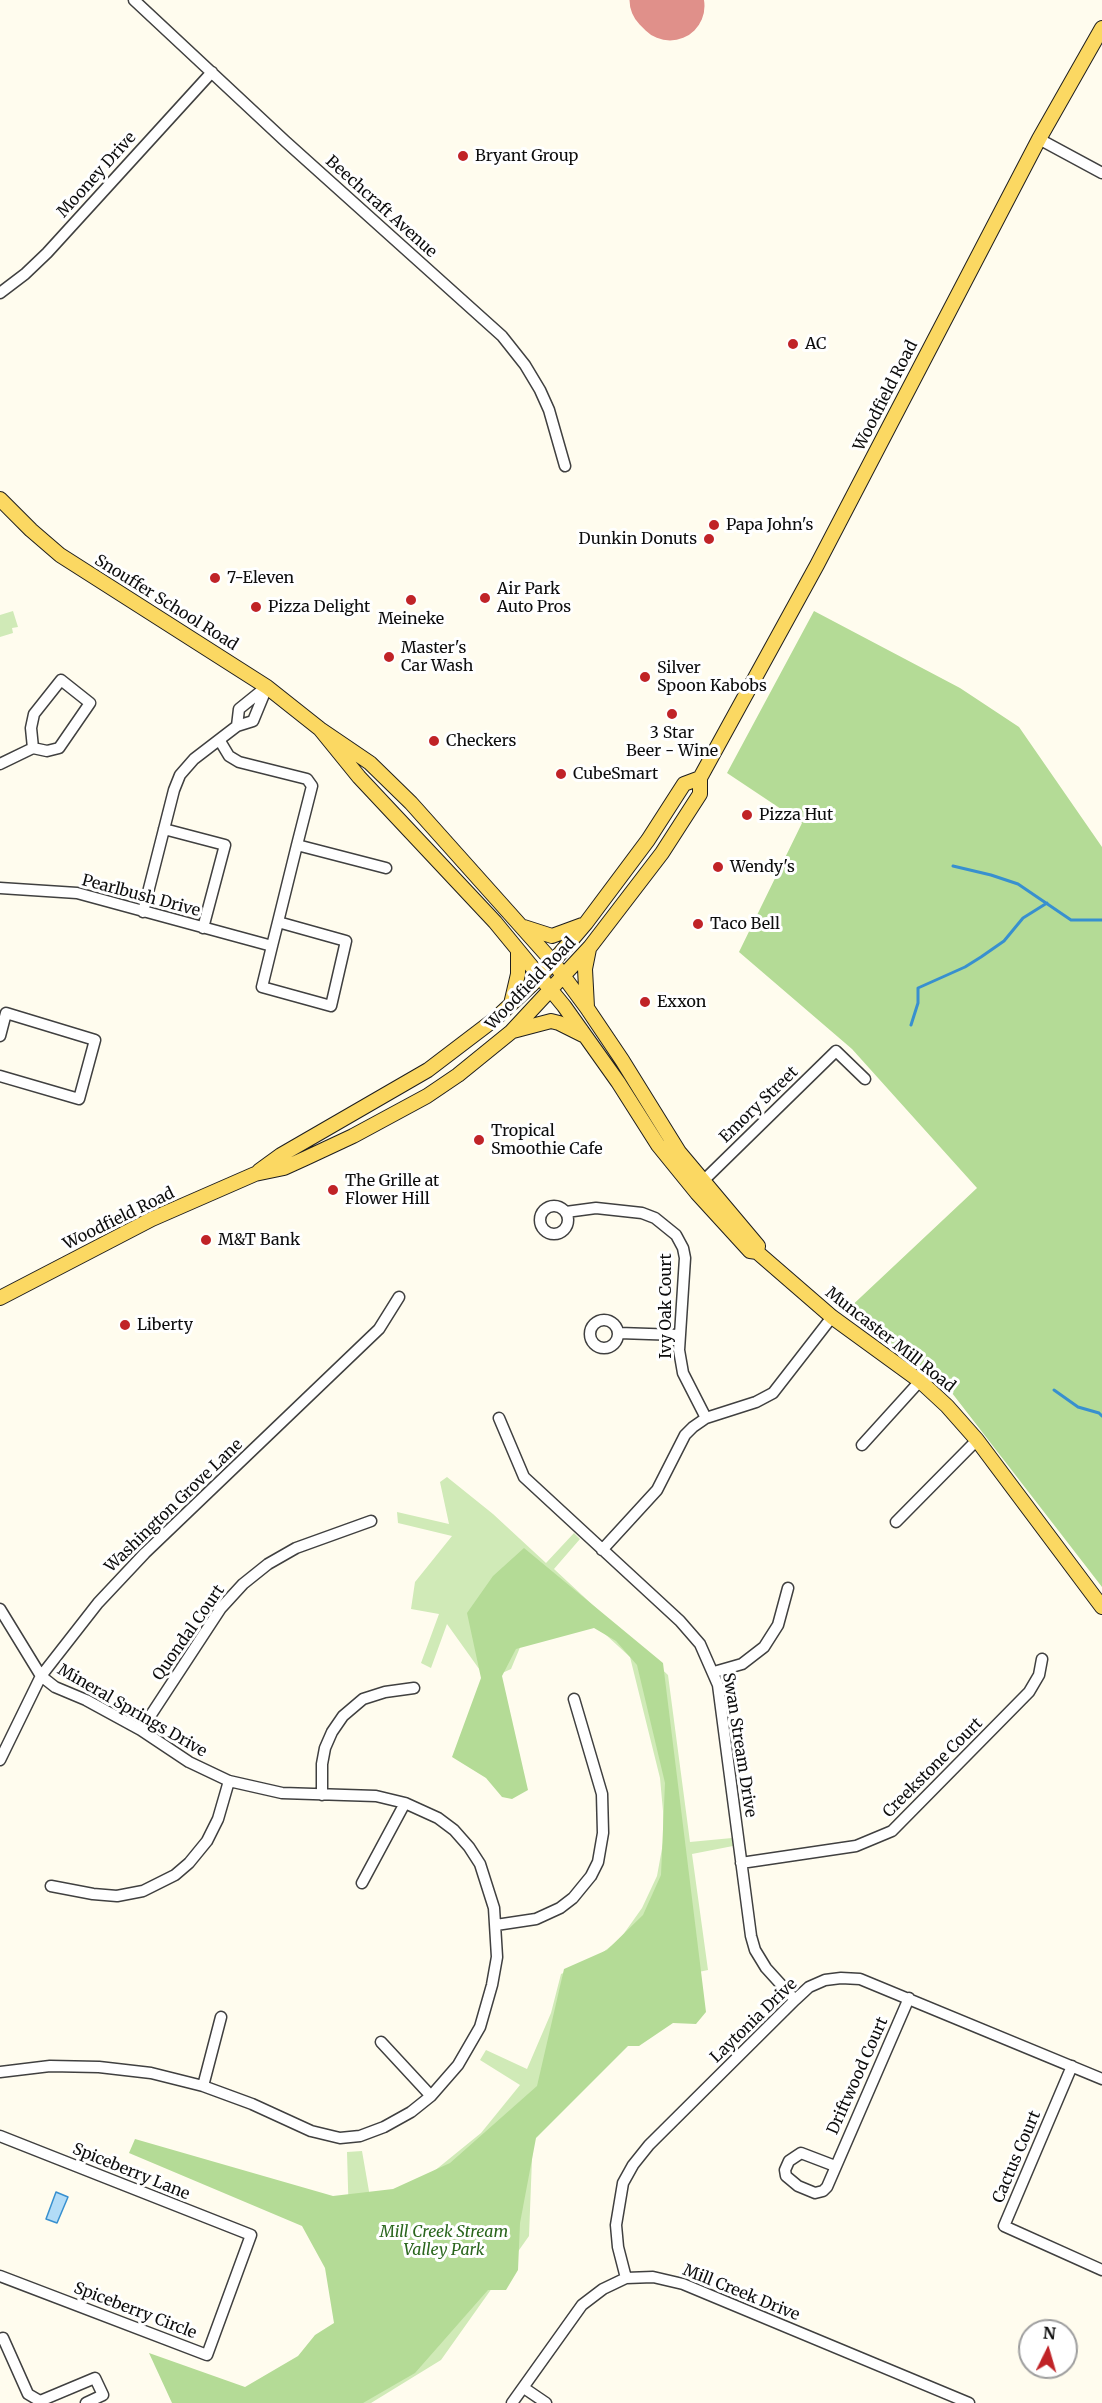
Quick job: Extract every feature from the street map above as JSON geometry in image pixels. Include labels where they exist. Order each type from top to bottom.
[{"type":"main road","name":"Woodfield Road","points":[[0,1298],[152,1219],[255,1174],[284,1168],[394,1115],[427,1096],[458,1075],[511,1032],[590,947],[662,853],[700,794],[700,778],[817,565],[1039,139],[1102,28]]},
{"type":"main road","name":"Snouffer School Road","points":[[0,499],[31,530],[81,570],[213,650],[370,763],[403,795],[553,963]]},
{"type":"main road","name":"Snouffer School Road","points":[[320,729],[359,777],[457,880],[540,976]]},
{"type":"main road","name":"Woodfield Road","points":[[255,1174],[281,1155],[428,1070],[469,1040],[511,1004],[553,963],[586,923],[648,840],[684,784],[700,778]]},
{"type":"main road","points":[[522,926],[552,936],[586,923]]},
{"type":"main road","points":[[587,1008],[585,969],[590,947]]},
{"type":"main road","points":[[511,1004],[518,974],[518,951]]},
{"type":"main road","name":"Muncaster Mill Road","points":[[553,963],[587,1008],[669,1138],[702,1182],[758,1246],[757,1252]]},
{"type":"main road","name":"Muncaster Mill Road","points":[[540,976],[587,1036],[658,1145],[683,1176],[750,1251],[757,1252],[832,1317],[920,1382],[947,1406],[976,1440],[1102,1607]]},
{"type":"main road","points":[[511,1032],[551,1021],[587,1036]]},
{"type":"street","name":"Beechcraft Avenue","points":[[134,0],[285,141],[502,336],[525,365],[540,390],[549,410],[565,466]]},
{"type":"street","name":"Mooney Drive","points":[[0,293],[46,253],[212,72]]},
{"type":"street","points":[[1039,139],[1102,173]]},
{"type":"street","points":[[0,764],[33,748],[47,751],[59,748],[90,703],[61,680],[34,714],[31,728],[33,748]]},
{"type":"street","points":[[237,726],[239,710],[267,687]]},
{"type":"street","points":[[143,912],[174,789],[180,775],[194,759],[237,726],[253,721],[267,687]]},
{"type":"street","points":[[220,741],[229,756],[239,762],[307,779],[312,786],[297,845],[272,946],[262,987],[331,1006],[346,941],[278,922]]},
{"type":"street","points":[[164,829],[225,845],[203,928]]},
{"type":"street","points":[[297,845],[386,868]]},
{"type":"street","name":"Pearlbush Drive","points":[[0,888],[77,893],[272,946]]},
{"type":"street","points":[[0,1035],[6,1013],[95,1040],[79,1099],[0,1076]]},
{"type":"street","name":"Emory Street","points":[[702,1182],[836,1051],[865,1079]]},
{"type":"street","name":"Ivy Oak Court","points":[[566,1212],[596,1208],[642,1213],[655,1218],[676,1235],[685,1258],[679,1350],[683,1373],[706,1418]]},
{"type":"street","name":"Washington Grove Lane","points":[[0,1760],[41,1676],[98,1603],[145,1553],[379,1329],[399,1297]]},
{"type":"street","points":[[602,1550],[657,1490],[685,1436],[706,1418],[756,1402],[773,1393],[832,1317]]},
{"type":"street","points":[[619,1333],[679,1335]]},
{"type":"street","points":[[862,1445],[920,1382]]},
{"type":"street","name":"Swan Stream Drive","points":[[499,1418],[524,1478],[680,1621],[700,1644],[718,1685],[751,1936],[755,1950],[766,1968],[795,2000]]},
{"type":"street","points":[[896,1522],[976,1440]]},
{"type":"street","name":"Quondal Court","points":[[141,1730],[221,1608],[243,1584],[268,1564],[296,1548],[371,1521]]},
{"type":"street","points":[[714,1672],[742,1664],[764,1647],[778,1625],[788,1588]]},
{"type":"street","points":[[0,1609],[41,1676]]},
{"type":"street","name":"Creekstone Court","points":[[741,1863],[856,1846],[892,1831],[1029,1692],[1039,1675],[1042,1659]]},
{"type":"street","name":"Mineral Springs Drive","points":[[0,2072],[50,2066],[99,2067],[151,2073],[204,2086],[252,2104],[311,2131],[340,2138],[360,2136],[384,2127],[411,2112],[431,2096],[458,2065],[480,2027],[492,1986],[497,1958],[494,1908],[480,1864],[454,1830],[438,1818],[405,1803],[375,1796],[282,1793],[229,1780],[189,1762],[141,1730],[86,1700],[55,1687],[41,1676]]},
{"type":"street","points":[[322,1795],[322,1764],[325,1748],[343,1716],[363,1699],[385,1692],[414,1688]]},
{"type":"street","points":[[496,1925],[536,1919],[561,1908],[573,1898],[591,1876],[598,1862],[603,1833],[602,1794],[574,1699]]},
{"type":"street","points":[[51,1886],[117,1896],[143,1891],[175,1875],[189,1863],[207,1841],[218,1819],[229,1780]]},
{"type":"street","points":[[362,1883],[405,1803]]},
{"type":"street","name":"Laytonia Drive","points":[[626,2278],[618,2247],[616,2225],[623,2183],[633,2165],[649,2145],[795,2000],[810,1987],[825,1980],[860,1979],[1102,2079]]},
{"type":"street","name":"Driftwood Court","points":[[836,2166],[801,2153],[789,2161],[785,2170],[790,2181],[815,2193],[827,2187],[909,1998]]},
{"type":"street","points":[[204,2086],[222,2017]]},
{"type":"street","points":[[381,2042],[431,2096]]},
{"type":"street","name":"Cactus Court","points":[[1072,2066],[1004,2226],[1102,2270]]},
{"type":"street","name":"Spiceberry Lane","points":[[0,2136],[251,2235]]},
{"type":"street","name":"Spiceberry Circle","points":[[0,2276],[207,2355],[251,2235]]},
{"type":"street","name":"Mill Creek Drive","points":[[512,2403],[582,2306],[603,2289],[626,2278],[653,2277],[683,2284],[969,2403]]},
{"type":"street","points":[[0,2339],[3,2338],[28,2394],[40,2401],[51,2400],[94,2378],[102,2395],[86,2403]]},
{"type":"street","points":[[524,2388],[546,2403]]},
{"type":"green space","points":[[13,611],[18,627],[12,628],[13,633],[0,637],[0,615]]},
{"type":"green space","points":[[814,611],[960,688],[1019,727],[1102,847],[1102,1587],[952,1393],[845,1312],[977,1188],[852,1049],[739,952],[802,823],[727,773]]},
{"type":"green space","name":"Mill Creek Stream Valley Park","points":[[447,1477],[493,1514],[546,1563],[574,1533],[580,1539],[554,1569],[668,1675],[690,1842],[732,1838],[733,1846],[692,1854],[708,1970],[694,1973],[533,2133],[529,2236],[441,2360],[371,2403],[187,2403],[267,2399],[385,2270],[350,2256],[347,2152],[362,2151],[370,2197],[404,2187],[433,2172],[481,2133],[520,2085],[480,2060],[486,2050],[527,2069],[551,2013],[561,1974],[593,1960],[620,1939],[642,1908],[657,1876],[663,1843],[660,1778],[630,1657],[593,1623],[521,1645],[511,1669],[487,1680],[447,1624],[431,1668],[421,1663],[439,1614],[411,1609],[415,1582],[452,1536],[398,1523],[397,1512],[449,1524],[440,1482]]},
{"type":"green space","name":"Mill Creek Stream Valley Park","points":[[524,1548],[663,1663],[706,2012],[696,2024],[673,2023],[639,2046],[628,2046],[536,2138],[520,2223],[518,2270],[506,2290],[488,2290],[415,2373],[363,2403],[172,2403],[149,2353],[245,2387],[298,2356],[315,2335],[334,2323],[325,2268],[302,2226],[129,2153],[135,2139],[333,2196],[393,2189],[450,2163],[537,2086],[564,1969],[607,1950],[643,1915],[661,1875],[665,1783],[637,1665],[616,1641],[594,1628],[516,1649],[502,1676],[528,1790],[512,1799],[502,1797],[486,1778],[452,1757],[481,1678],[467,1613],[493,1576]]},
{"type":"water","points":[[56,2192],[68,2197],[57,2223],[46,2219]]},
{"type":"waterway","points":[[953,866],[1018,884],[1071,920],[1102,920]]},
{"type":"waterway","points":[[911,1025],[918,1003],[918,988],[965,967],[981,957],[1004,941],[1023,918],[1047,903]]},
{"type":"waterway","points":[[1054,1390],[1078,1407],[1102,1416]]},
{"type":"runway","points":[[664,0],[670,6]]},
{"type":"place","name":"Bryant Group","points":[[463,156]]},
{"type":"place","name":"AC","points":[[793,344]]},
{"type":"place","name":"Papa John's","points":[[714,525]]},
{"type":"place","name":"Dunkin Donuts","points":[[709,539]]},
{"type":"place","name":"7-Eleven","points":[[215,578]]},
{"type":"place","name":"Air Park Auto Pros","points":[[485,598]]},
{"type":"place","name":"Meineke","points":[[411,600]]},
{"type":"place","name":"Pizza Delight","points":[[256,607]]},
{"type":"place","name":"Master's Car Wash","points":[[389,657]]},
{"type":"place","name":"Silver Spoon Kabobs","points":[[645,677]]},
{"type":"place","name":"3 Star Beer - Wine","points":[[672,714]]},
{"type":"place","name":"Checkers","points":[[434,741]]},
{"type":"place","name":"CubeSmart","points":[[561,774]]},
{"type":"place","name":"Pizza Hut","points":[[747,815]]},
{"type":"place","name":"Wendy's","points":[[718,867]]},
{"type":"place","name":"Taco Bell","points":[[698,924]]},
{"type":"place","name":"Exxon","points":[[645,1002]]},
{"type":"place","name":"Tropical Smoothie Cafe","points":[[479,1140]]},
{"type":"place","name":"The Grille at Flower Hill","points":[[333,1190]]},
{"type":"place","name":"M&T Bank","points":[[206,1240]]},
{"type":"place","name":"Liberty","points":[[125,1325]]}]
